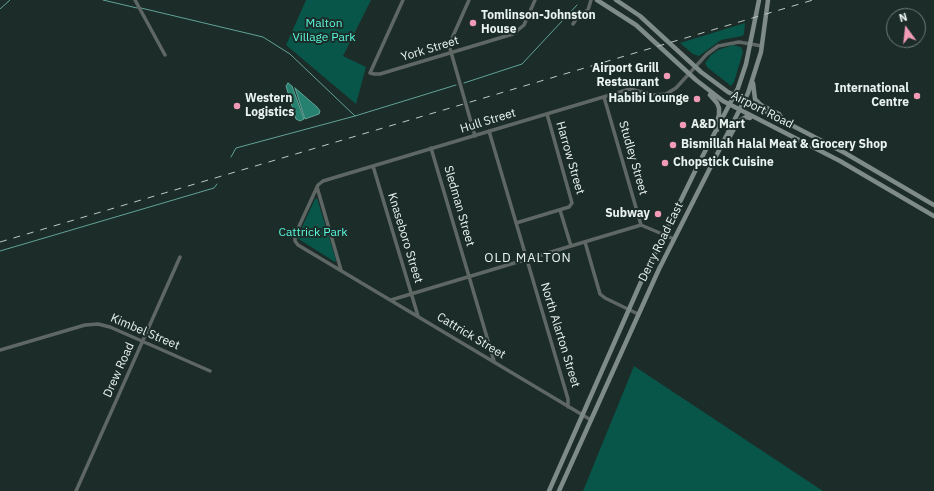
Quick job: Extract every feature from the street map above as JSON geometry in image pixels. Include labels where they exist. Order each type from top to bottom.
[{"type":"main road","name":"Airport Road","points":[[597,0],[609,6],[636,25],[689,74],[708,90],[730,105],[840,161],[934,216]]},
{"type":"main road","name":"Airport Road","points":[[616,0],[640,16],[695,67],[734,95],[851,156],[934,205]]},
{"type":"main road","name":"Derry Road East","points":[[549,491],[664,235],[700,161],[730,105],[746,64],[759,0]]},
{"type":"main road","name":"Derry Road East","points":[[559,491],[638,314],[744,100],[756,72],[762,46],[768,0]]},
{"type":"main road","points":[[756,72],[753,84],[756,99],[762,105],[779,114],[782,119]]},
{"type":"main road","points":[[708,90],[719,108],[719,115],[716,125],[717,131]]},
{"type":"main road","points":[[722,142],[728,140],[735,127],[746,117],[777,129]]},
{"type":"main road","points":[[568,449],[577,453]]},
{"type":"street","points":[[135,0],[165,55]]},
{"type":"street","name":"York Street","points":[[402,0],[370,72],[380,74],[518,31],[524,25],[535,0]]},
{"type":"street","points":[[469,0],[449,43],[450,53],[475,136]]},
{"type":"street","points":[[573,24],[578,16],[588,10],[591,0]]},
{"type":"street","name":"Hull Street","points":[[317,187],[322,181],[632,89],[654,95],[666,94],[676,88],[706,54],[718,46],[735,42],[762,46]]},
{"type":"street","name":"Studley Street","points":[[604,97],[641,225]]},
{"type":"street","name":"Harrow Street","points":[[547,114],[572,200],[569,207],[560,210]]},
{"type":"street","name":"North Alarton Street","points":[[489,131],[568,399],[568,407]]},
{"type":"street","name":"Sledman Street","points":[[431,148],[494,361]]},
{"type":"street","name":"Knaseboro Street","points":[[373,166],[418,316]]},
{"type":"street","points":[[317,187],[341,270]]},
{"type":"street","points":[[317,187],[295,235],[295,240],[298,245],[341,270]]},
{"type":"street","points":[[516,222],[560,210],[571,246]]},
{"type":"street","points":[[391,300],[641,225],[674,239]]},
{"type":"street","points":[[585,242],[600,294],[605,298],[638,314]]},
{"type":"street","name":"Drew Road","points":[[76,491],[180,256]]},
{"type":"street","name":"Cattrick Street","points":[[341,270],[591,420]]},
{"type":"street","name":"Kimbel Street","points":[[0,350],[85,325],[98,324],[110,327],[210,371]]},
{"type":"green space","name":"Malton Village Park","points":[[306,0],[371,0],[343,56],[366,67],[356,104],[286,45]]},
{"type":"green space","points":[[745,23],[744,34],[742,36],[721,40],[699,56],[693,54],[680,43]]},
{"type":"green space","points":[[733,45],[741,47],[743,52],[734,82],[731,86],[707,67],[705,63],[711,55],[718,50]]},
{"type":"green space","name":"Cattrick Park","points":[[317,198],[336,260],[335,262],[297,238],[315,199]]},
{"type":"green space","points":[[634,366],[823,491],[583,491]]},
{"type":"shaded area","points":[[288,83],[292,86],[304,119],[300,121],[296,119],[286,86]]},
{"type":"shaded area","points":[[295,88],[317,107],[320,111],[319,114],[305,119]]},
{"type":"waterway","points":[[0,9],[10,0]]},
{"type":"waterway","points":[[103,0],[137,8]]},
{"type":"waterway","points":[[464,83],[522,64],[577,5]]},
{"type":"waterway","points":[[141,8],[263,37],[290,54],[355,116]]},
{"type":"waterway","points":[[231,157],[236,148],[355,116],[456,85]]},
{"type":"waterway","points":[[0,251],[214,188],[217,184]]},
{"type":"railway","points":[[0,242],[813,0]]},
{"type":"place","name":"Tomlinson-Johnston House","points":[[473,23]]},
{"type":"place","name":"Airport Grill Restaurant","points":[[667,76]]},
{"type":"place","name":"International Centre","points":[[917,96]]},
{"type":"place","name":"Habibi Lounge","points":[[697,99]]},
{"type":"place","name":"Western Logistics","points":[[237,106]]},
{"type":"place","name":"A&D Mart","points":[[683,125]]},
{"type":"place","name":"Bismillah Halal Meat & Grocery Shop","points":[[673,145]]},
{"type":"place","name":"Chopstick Cuisine","points":[[665,163]]},
{"type":"place","name":"Subway","points":[[658,214]]},
{"type":"district","name":"OLD MALTON","points":[[528,258]]}]
